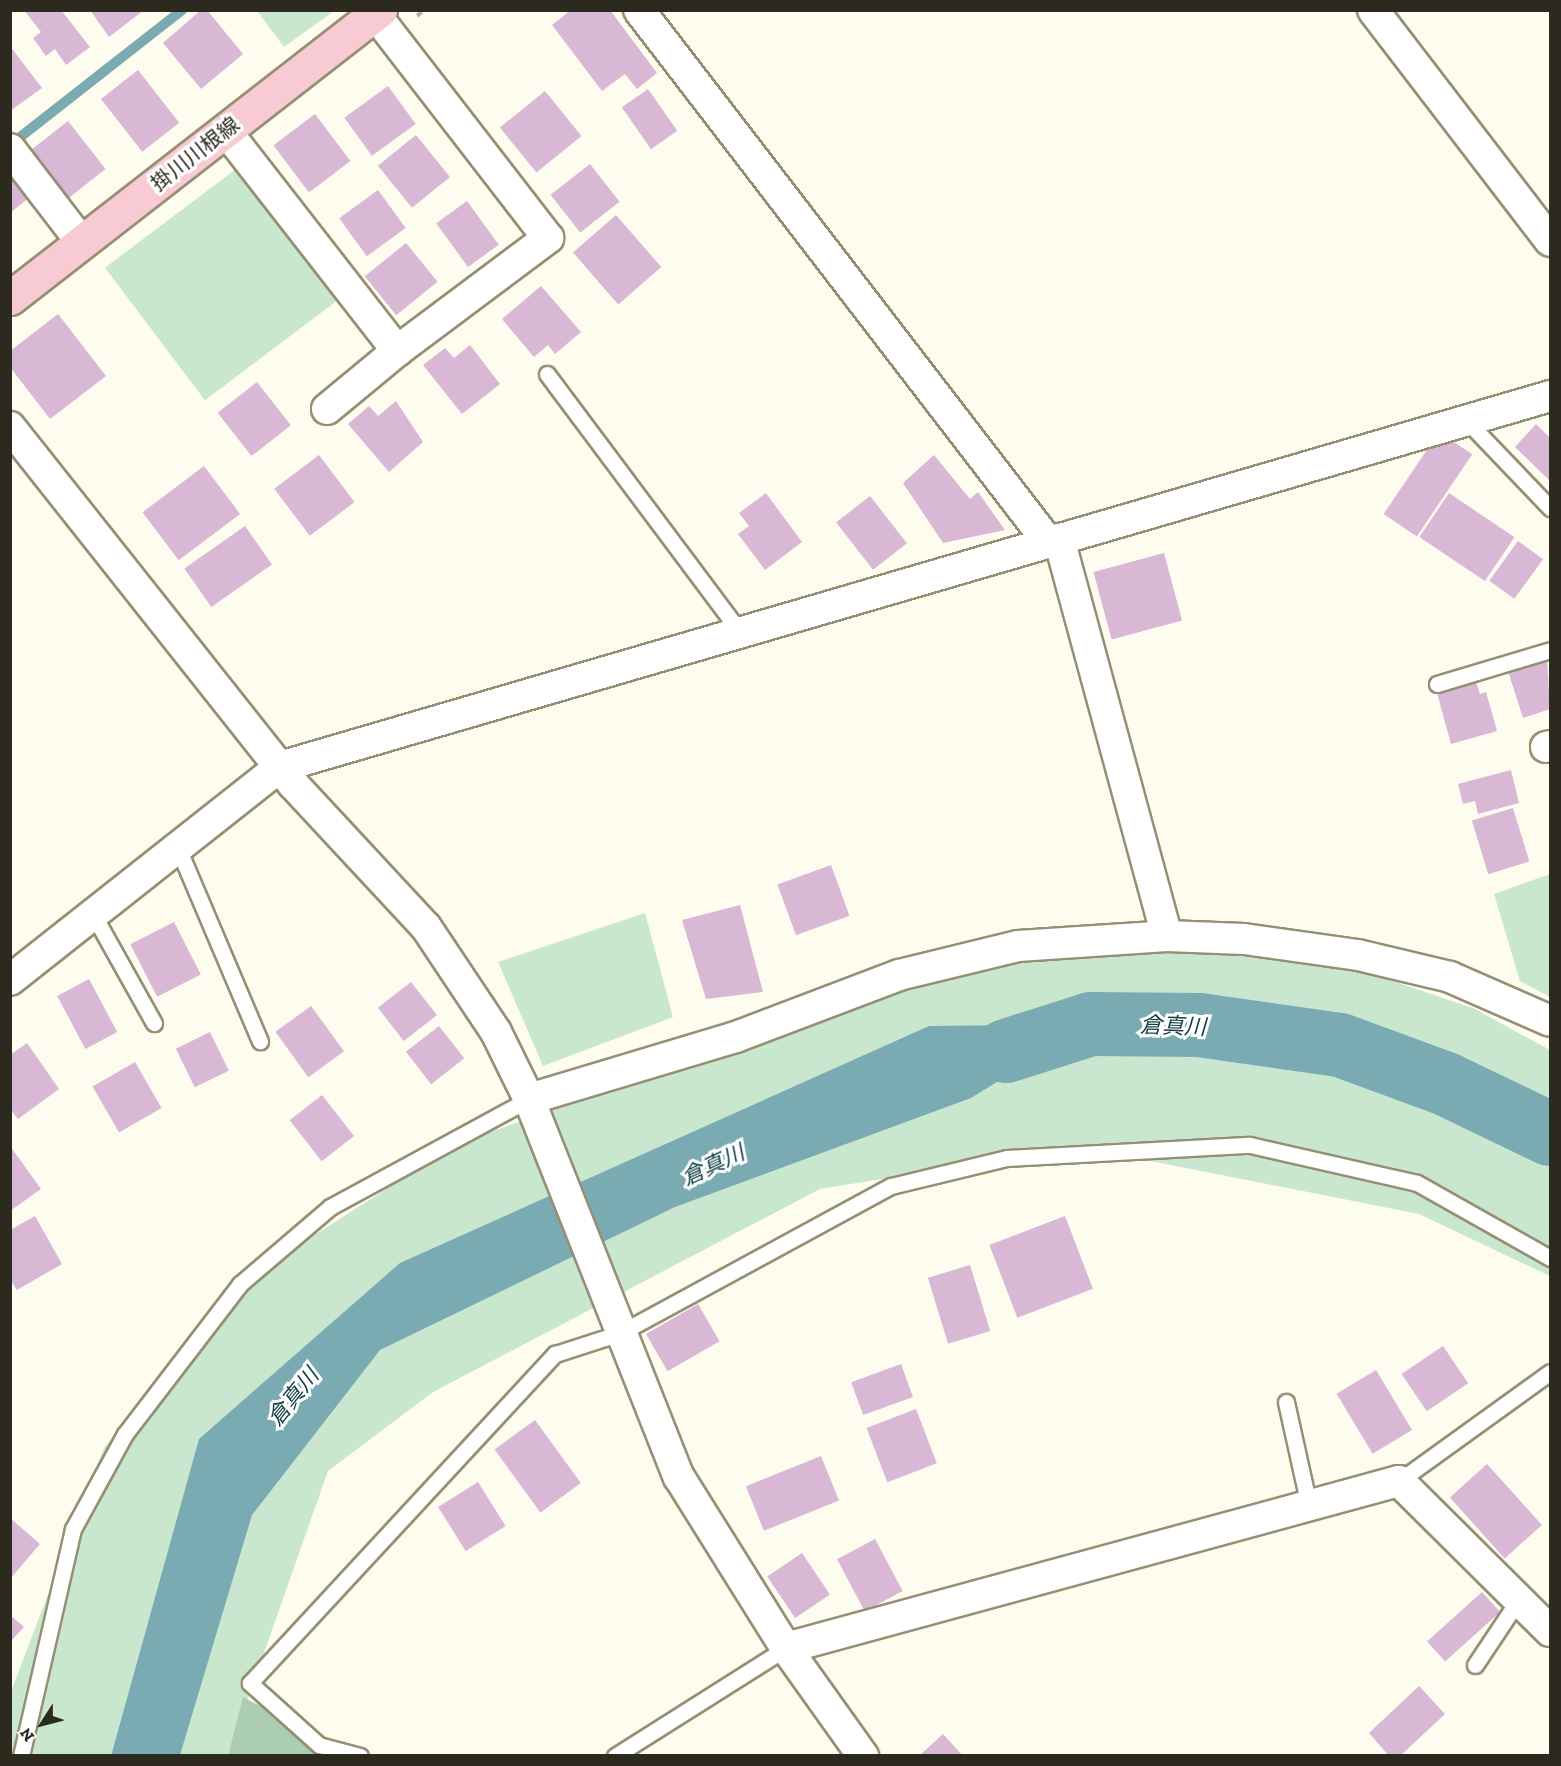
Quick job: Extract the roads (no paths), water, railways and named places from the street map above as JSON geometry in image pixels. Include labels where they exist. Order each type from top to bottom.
[{"type":"main road","name":"掛川川根線","points":[[10,298],[378,12]]},
{"type":"street","points":[[639,10],[1054,541],[1167,936]]},
{"type":"street","points":[[1373,10],[1551,241]]},
{"type":"street","points":[[327,409],[397,351],[548,238],[378,12]]},
{"type":"street","points":[[226,131],[397,351]]},
{"type":"street","points":[[13,153],[82,243]]},
{"type":"street","points":[[10,980],[280,767],[1551,396]]},
{"type":"street","points":[[10,427],[280,767],[426,927],[496,1032],[533,1110],[615,1321],[679,1477],[786,1648],[863,1755]]},
{"type":"street","points":[[533,1110],[736,1037],[898,975],[1018,946],[1167,936],[1244,939],[1358,955],[1450,977],[1551,1022]]},
{"type":"street","points":[[786,1648],[1399,1481],[1551,1631]]},
{"type":"lane","points":[[547,374],[741,633]]},
{"type":"lane","points":[[1466,420],[1551,507]]},
{"type":"lane","points":[[1437,684],[1551,650]]},
{"type":"lane","points":[[178,848],[260,1041]]},
{"type":"lane","points":[[93,914],[154,1023]]},
{"type":"lane","points":[[21,1755],[73,1529],[126,1434],[240,1284],[330,1207],[533,1110]]},
{"type":"lane","points":[[360,1755],[319,1745],[250,1683],[555,1354],[615,1321],[891,1186],[1007,1158],[1250,1144],[1417,1183],[1551,1258]]},
{"type":"lane","points":[[1399,1481],[1551,1372]]},
{"type":"lane","points":[[1286,1401],[1309,1506]]},
{"type":"lane","points":[[1475,1665],[1519,1599]]},
{"type":"lane","points":[[615,1755],[786,1648]]},
{"type":"water","points":[[1091,1024],[971,1098],[675,1207],[380,1350],[252,1515],[180,1755],[111,1756],[199,1439],[400,1263],[929,1026]]},
{"type":"water","points":[[1446,1067],[1550,1117],[1550,1150],[1446,1084]]},
{"type":"waterway","points":[[10,145],[182,10]]},
{"type":"waterway","name":"倉真川","points":[[1006,1051],[1091,1024],[1199,1025],[1340,1045],[1446,1084],[1550,1134]]}]
